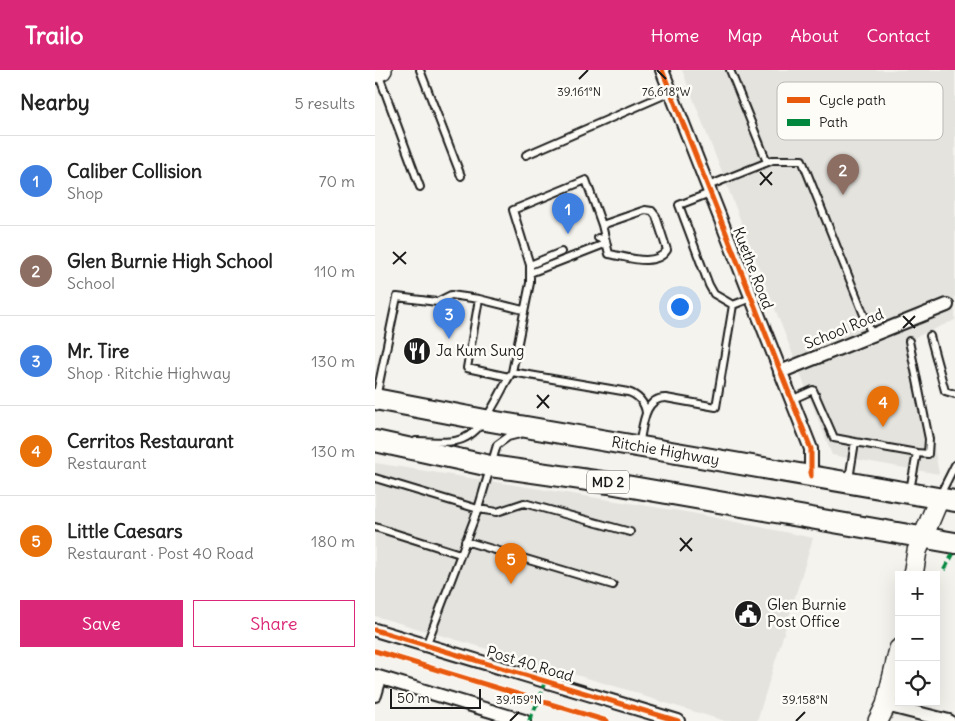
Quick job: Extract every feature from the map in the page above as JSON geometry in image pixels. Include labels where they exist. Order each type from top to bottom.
[{"type":"main road","name":"Ritchie Highway","points":[[376,399],[485,420],[947,500]]},
{"type":"main road","name":"MD 2","points":[[375,441],[491,466],[609,483],[955,543]]},
{"type":"street","name":"Kuethe Road","points":[[662,70],[811,449],[811,476]]},
{"type":"street","name":"School Road","points":[[780,372],[951,306]]},
{"type":"street","points":[[914,571],[917,551],[923,537],[947,500]]},
{"type":"street","name":"Post 40 Road","points":[[375,630],[678,721]]},
{"type":"street","points":[[896,661],[882,713],[949,721]]},
{"type":"street","points":[[375,694],[378,677],[524,721]]},
{"type":"lane","points":[[420,70],[461,176]]},
{"type":"lane","points":[[730,70],[767,162]]},
{"type":"lane","points":[[378,72],[420,187]]},
{"type":"lane","points":[[526,155],[671,92]]},
{"type":"lane","points":[[733,305],[714,294],[709,285],[679,205],[767,162],[773,160],[802,160],[872,335]]},
{"type":"lane","points":[[375,441],[453,442],[473,434],[485,420],[510,374],[529,283],[530,265],[513,210],[586,180],[602,225],[609,254],[650,261],[663,256],[667,250],[656,216],[652,211],[645,210],[602,225]]},
{"type":"lane","points":[[598,238],[606,241]]},
{"type":"lane","points":[[530,273],[602,245],[606,241]]},
{"type":"lane","points":[[530,265],[561,252]]},
{"type":"lane","points":[[376,399],[397,298],[437,302],[451,296],[479,299],[523,310]]},
{"type":"lane","points":[[733,305],[751,298]]},
{"type":"lane","points":[[479,299],[467,368],[628,392],[641,400],[646,413]]},
{"type":"lane","points":[[639,446],[646,413],[652,402],[662,398],[716,407],[733,305]]},
{"type":"lane","points":[[930,336],[945,391],[955,394]]},
{"type":"lane","points":[[791,400],[813,390],[834,438],[928,454],[929,439],[909,341]]},
{"type":"lane","points":[[426,646],[478,508],[497,445],[508,437],[549,430]]},
{"type":"lane","points":[[848,483],[855,442]]},
{"type":"lane","points":[[910,493],[917,453]]},
{"type":"lane","points":[[947,500],[955,465]]},
{"type":"lane","points":[[375,478],[478,508],[497,512],[523,503],[630,532]]},
{"type":"lane","points":[[375,527],[460,554]]},
{"type":"lane","points":[[465,541],[613,585]]},
{"type":"shaded area","points":[[682,70],[955,70],[955,320],[914,338],[939,474],[832,455]]},
{"type":"shaded area","points":[[375,463],[692,513],[813,538],[757,721],[725,721],[638,693],[375,616]]},
{"type":"marked path","points":[[944,570],[953,554]]},
{"type":"marked path","points":[[529,721],[545,681]]},
{"type":"cycle path","points":[[662,70],[811,449],[811,476]]},
{"type":"cycle path","points":[[375,630],[678,721]]},
{"type":"cycle path","points":[[375,651],[607,721]]},
{"type":"place","name":"Glen Burnie High School","points":[[843,195]]},
{"type":"place","name":"Caliber Collision","points":[[568,234]]},
{"type":"place","name":"Mr. Tire","points":[[449,339]]},
{"type":"place","name":"Ja Kum Sung","points":[[417,351]]},
{"type":"place","name":"Cerritos Restaurant","points":[[883,427]]},
{"type":"place","name":"Little Caesars","points":[[511,584]]},
{"type":"place","name":"Glen Burnie Post Office","points":[[748,614]]}]
